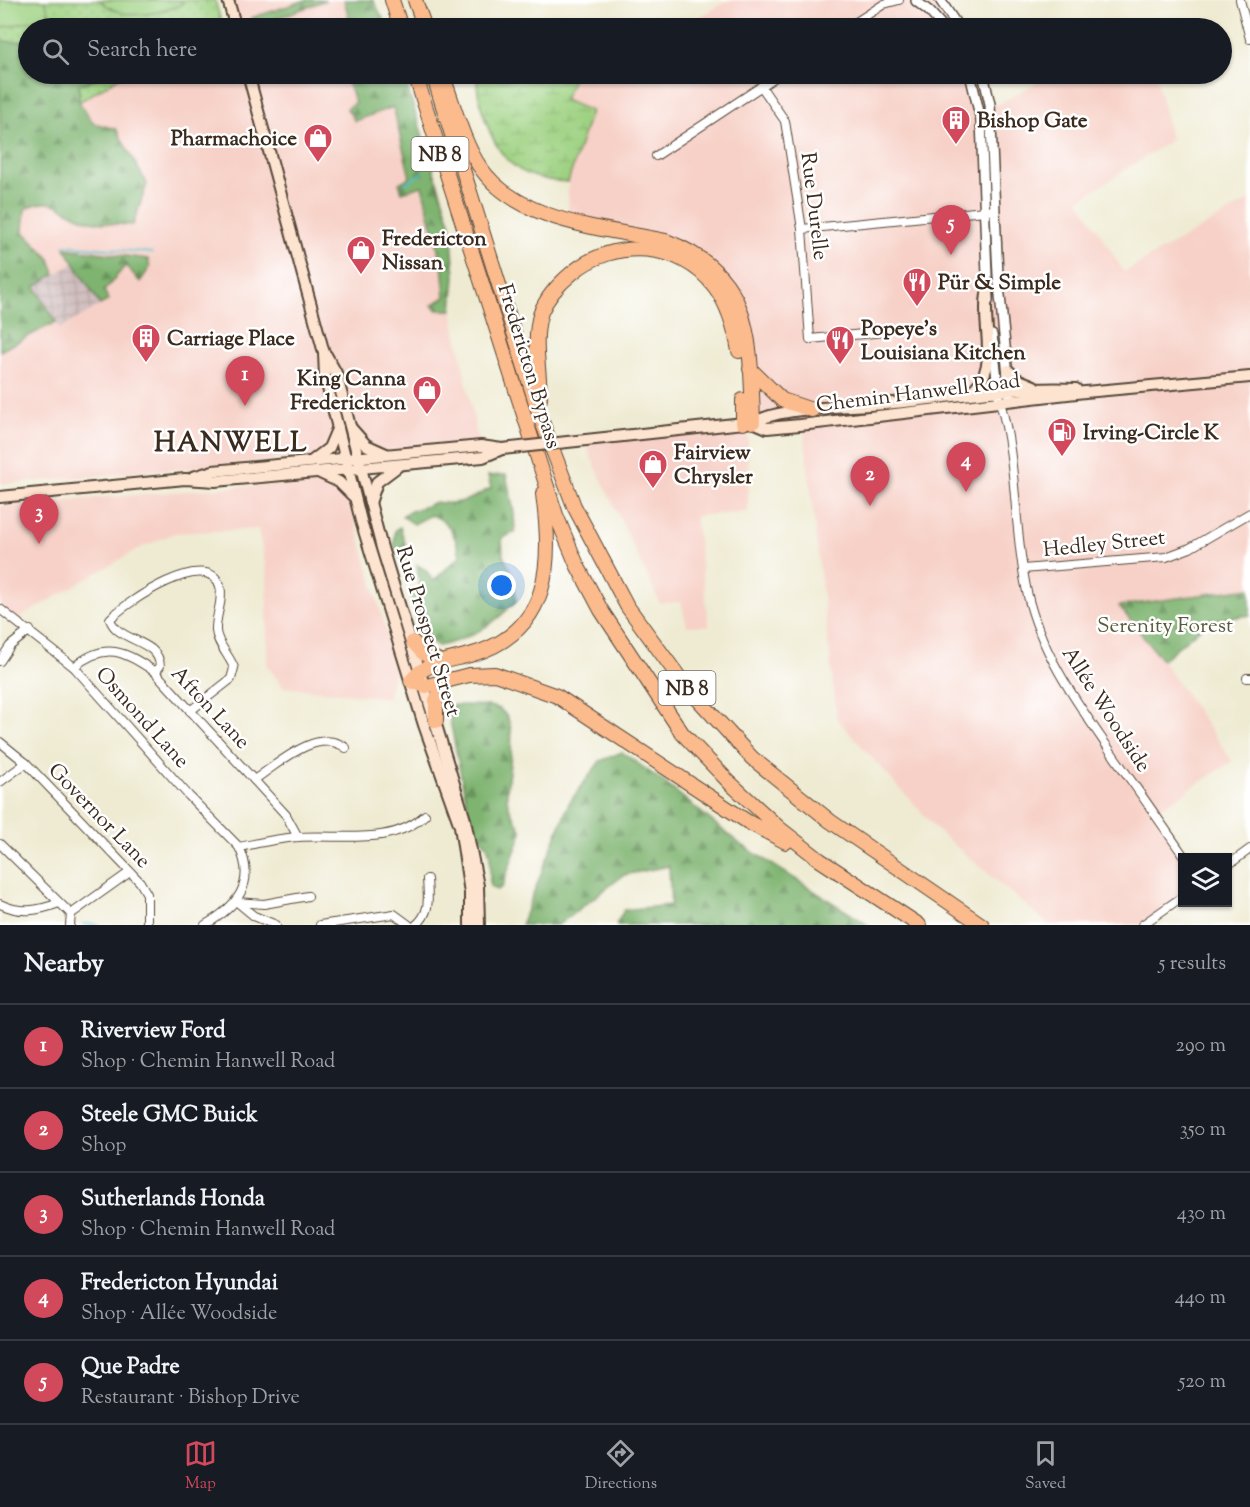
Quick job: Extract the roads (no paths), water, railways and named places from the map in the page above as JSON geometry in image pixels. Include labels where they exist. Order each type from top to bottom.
[{"type":"highway","points":[[392,0],[398,18]]},
{"type":"highway","points":[[413,0],[418,18]]},
{"type":"highway","points":[[413,0],[421,18]]},
{"type":"highway","name":"Fredericton Bypass","points":[[418,84],[539,465]]},
{"type":"highway","name":"Fredericton Bypass","points":[[437,84],[541,419]]},
{"type":"highway","points":[[446,84],[479,166],[500,191],[528,208],[666,241],[687,249],[714,267],[734,294],[743,316],[750,369],[751,422]]},
{"type":"highway","points":[[541,419],[538,332],[541,312],[550,296],[561,283],[597,255],[614,250],[650,250],[685,261],[714,285],[724,302],[737,338],[751,422]]},
{"type":"highway","points":[[750,369],[782,400],[812,410]]},
{"type":"highway","name":"NB 8","points":[[541,419],[574,506],[601,561],[652,644],[714,720],[752,759],[798,797],[982,925]]},
{"type":"highway","points":[[539,465],[549,544],[547,568],[541,591],[532,610],[513,632],[490,648],[421,668],[411,681],[426,686],[446,679],[495,674],[558,696],[748,822],[820,860]]},
{"type":"highway","name":"NB 8","points":[[539,465],[577,565],[607,619],[682,733],[779,828],[820,860],[919,925]]},
{"type":"highway","points":[[413,642],[423,653],[441,662]]},
{"type":"highway","points":[[436,721],[436,700],[446,679]]},
{"type":"main road","points":[[228,0],[233,18]]},
{"type":"main road","name":"Rue Prospect Street","points":[[251,84],[324,352],[325,376],[344,427],[353,464],[370,503],[421,668],[473,854],[479,925]]},
{"type":"main road","points":[[967,395],[977,388],[987,372],[984,313],[987,294]]},
{"type":"main road","points":[[1008,370],[1020,381],[1044,388]]},
{"type":"main road","name":"Chemin Hanwell Road","points":[[353,464],[389,455],[481,446],[502,449],[751,422],[766,416],[812,410],[967,395],[1005,396],[1085,392],[1250,377]]},
{"type":"main road","name":"Chemin Hanwell Road","points":[[751,422],[767,428],[800,425],[1005,396],[1044,388],[1078,389],[1085,392]]},
{"type":"main road","points":[[355,499],[339,482],[314,467],[344,427],[366,445],[389,455]]},
{"type":"main road","name":"Chemin Hanwell Road","points":[[0,497],[184,479],[213,471],[353,464],[401,465],[483,457],[502,449]]},
{"type":"main road","name":"Rue Prospect Street","points":[[353,464],[355,499],[459,826],[470,893],[470,925]]},
{"type":"main road","points":[[370,503],[377,482],[387,472],[401,465]]},
{"type":"street","points":[[862,18],[885,2],[899,0]]},
{"type":"street","points":[[915,0],[924,0]]},
{"type":"street","points":[[915,0],[935,18]]},
{"type":"street","points":[[940,0],[952,18]]},
{"type":"street","points":[[1240,0],[1250,39]]},
{"type":"street","points":[[656,156],[764,84]]},
{"type":"street","points":[[972,84],[981,120],[987,294],[1005,396]]},
{"type":"street","points":[[985,84],[990,104],[998,276],[1008,370],[1005,396]]},
{"type":"street","name":"Rue Durelle","points":[[761,86],[785,121],[802,229],[810,339],[885,332]]},
{"type":"street","points":[[802,229],[995,210]]},
{"type":"street","name":"Allée Woodside","points":[[1005,396],[1016,526],[1027,594],[1044,645],[1067,689],[1182,853]]},
{"type":"street","name":"Hedley Street","points":[[1023,569],[1166,557],[1190,548],[1250,513]]},
{"type":"street","points":[[155,672],[160,666],[158,656],[144,643],[116,630],[110,619],[164,583],[192,572],[205,572],[214,577],[220,586],[216,633],[234,668],[231,679],[190,711]]},
{"type":"street","name":"Osmond Lane","points":[[0,609],[74,666],[189,796],[239,847]]},
{"type":"street","points":[[0,661],[10,646],[30,630]]},
{"type":"street","name":"Afton Lane","points":[[74,666],[87,655],[117,651],[132,656],[155,672],[286,814],[298,837]]},
{"type":"street","points":[[254,780],[296,752],[311,745],[327,740],[337,741],[346,748]]},
{"type":"street","points":[[0,742],[26,763]]},
{"type":"street","name":"Governor Lane","points":[[0,782],[26,763],[140,882],[147,894],[147,925]]},
{"type":"street","points":[[206,925],[237,902],[244,887],[244,858],[239,847],[298,837],[388,834],[414,825],[425,815]]},
{"type":"street","points":[[0,844],[71,914]]},
{"type":"street","points":[[1232,862],[1250,849]]},
{"type":"street","points":[[70,925],[71,914],[130,872]]},
{"type":"street","points":[[416,925],[422,920],[429,905],[427,879]]},
{"type":"street","points":[[237,902],[264,904],[308,896]]},
{"type":"street","points":[[1142,925],[1178,900]]},
{"type":"street","points":[[237,902],[254,916],[276,925]]},
{"type":"street","points":[[0,904],[18,911],[38,910],[59,903]]},
{"type":"street","points":[[320,925],[394,914],[409,925]]},
{"type":"waterway","points":[[405,184],[423,172]]},
{"type":"waterway","points":[[64,245],[152,253]]},
{"type":"waterway","points":[[83,924],[97,925]]},
{"type":"place","name":"Bishop Gate","points":[[956,146]]},
{"type":"place","name":"Pharmachoice","points":[[318,164]]},
{"type":"place","name":"Que Padre","points":[[951,255]]},
{"type":"place","name":"Fredericton Nissan","points":[[361,276]]},
{"type":"place","name":"Pür & Simple","points":[[917,308]]},
{"type":"place","name":"Carriage Place","points":[[146,364]]},
{"type":"place","name":"Popeye’s Louisiana Kitchen","points":[[840,366]]},
{"type":"place","name":"Riverview Ford","points":[[245,406]]},
{"type":"place","name":"King Canna Frederickton","points":[[427,416]]},
{"type":"place","name":"Irving-Circle K","points":[[1062,458]]},
{"type":"place","name":"Fairview Chrysler","points":[[653,490]]},
{"type":"place","name":"Fredericton Hyundai","points":[[966,492]]},
{"type":"place","name":"Steele GMC Buick","points":[[870,506]]},
{"type":"place","name":"Sutherlands Honda","points":[[39,544]]},
{"type":"district","name":"HANWELL","points":[[231,442]]},
{"type":"park label","name":"Serenity Forest","points":[[1165,625]]}]
